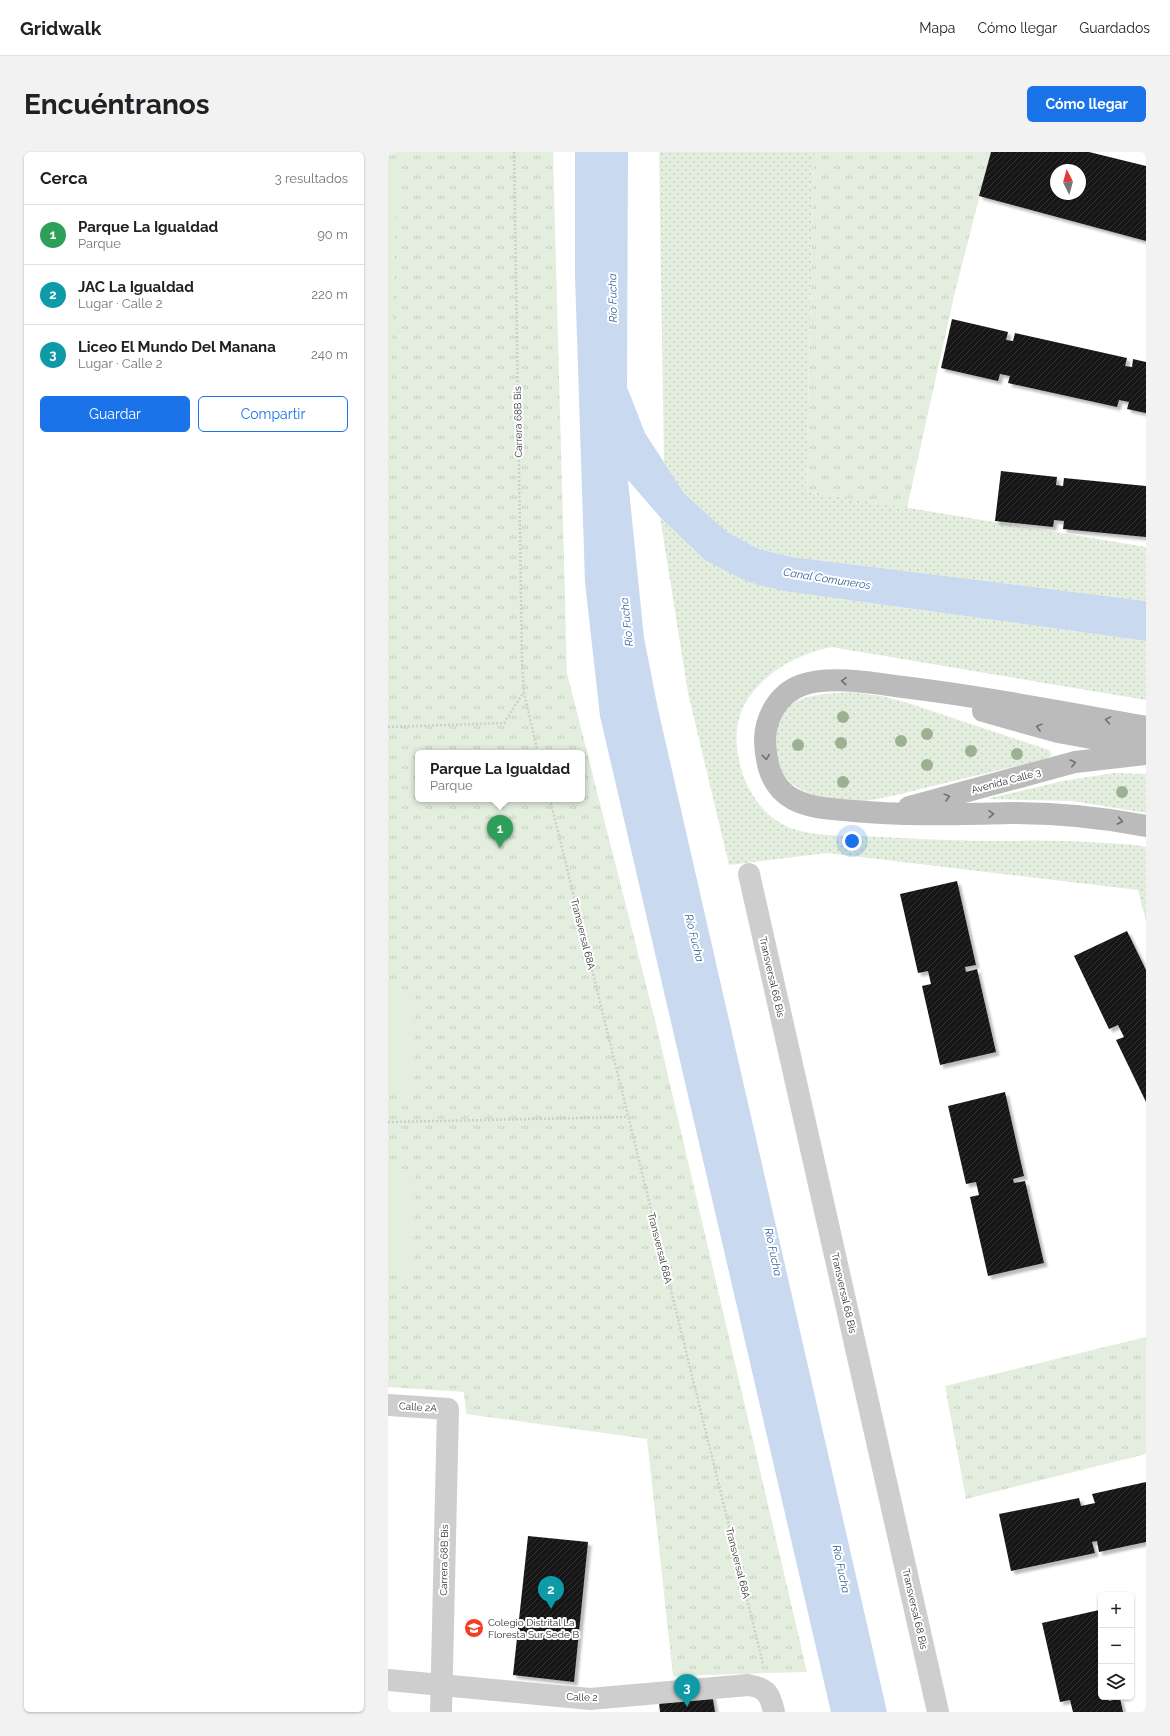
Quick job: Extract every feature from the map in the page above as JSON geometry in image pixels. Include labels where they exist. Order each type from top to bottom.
[{"type":"main road","name":"Avenida Calle 3","points":[[1146,727],[968,696],[883,684],[822,681],[802,685],[783,695],[772,712],[765,731],[766,760],[775,784],[791,798],[817,808],[940,815],[1012,813],[1064,814],[1105,818],[1146,826]]},
{"type":"main road","name":"Avenida Calle 3","points":[[883,684],[1058,732],[1146,747]]},
{"type":"main road","name":"Avenida Calle 3","points":[[868,812],[910,807],[1075,762],[1146,754]]},
{"type":"street","name":"Transversal 68 Bis","points":[[749,874],[938,1712]]},
{"type":"street","name":"Calle 2A","points":[[388,1405],[448,1409]]},
{"type":"street","name":"Carrera 68B Bis","points":[[442,1712],[441,1685],[448,1409]]},
{"type":"street","name":"Calle 2","points":[[388,1680],[441,1685],[590,1706],[748,1685],[760,1687],[772,1705]]},
{"type":"path","name":"Carrera 68B Bis","points":[[514,152],[522,660],[524,693]]},
{"type":"path","points":[[388,728],[504,723],[524,693]]},
{"type":"path","points":[[524,693],[537,750]]},
{"type":"path","name":"Transversal 68A","points":[[551,802],[772,1705]]},
{"type":"path","points":[[388,1122],[628,1117]]},
{"type":"green space","points":[[388,152],[553,152],[567,673],[656,1024],[807,1672],[673,1676],[647,1439],[466,1414],[464,1392],[388,1387]]},
{"type":"green space","points":[[659,152],[814,152],[806,491],[1146,547],[1146,601],[792,557],[759,549],[727,532],[684,493],[664,462]]},
{"type":"green space","points":[[814,152],[991,152],[954,296],[907,508],[806,491]]},
{"type":"green space","points":[[388,168],[397,168],[388,498]]},
{"type":"green space","points":[[660,517],[705,559],[783,591],[1146,641],[1146,700],[831,647],[819,650],[785,664],[766,678],[757,687],[744,705],[738,721],[737,746],[742,773],[756,800],[770,815],[786,826],[795,830],[815,834],[835,835],[995,841],[1072,841],[1126,844],[1146,847],[1146,921],[1138,890],[827,853],[729,865],[688,693]]},
{"type":"green space","points":[[850,692],[882,696],[908,703],[1049,750],[1052,755],[1046,759],[893,796],[859,802],[838,801],[800,789],[787,779],[777,760],[774,748],[774,737],[780,716],[786,708],[801,699],[817,695]]},
{"type":"green space","points":[[1114,773],[1146,774],[1146,813],[1073,801],[986,799],[1063,781]]},
{"type":"green space","points":[[388,990],[415,991],[414,1094],[388,1094]]},
{"type":"green space","points":[[388,1172],[415,1173],[414,1276],[388,1275]]},
{"type":"green space","points":[[1146,1337],[1146,1454],[966,1499],[945,1386]]},
{"type":"water","points":[[575,152],[628,152],[627,387],[645,433],[684,493],[727,532],[759,549],[792,557],[1146,601],[1146,641],[783,591],[748,582],[705,560],[660,517],[628,480],[644,638],[658,709],[887,1712],[831,1712],[600,716],[585,582],[575,276]]},
{"type":"building","points":[[991,152],[1089,152],[1146,166],[1146,241],[979,196]]},
{"type":"building","points":[[952,319],[1008,332],[1006,340],[1013,341],[1015,333],[1127,358],[1125,366],[1132,367],[1133,359],[1146,362],[1146,413],[1127,409],[1129,402],[1119,400],[1117,407],[1008,383],[1010,376],[1000,374],[998,381],[941,368]]},
{"type":"building","points":[[1001,471],[1057,477],[1056,485],[1063,486],[1064,478],[1146,486],[1146,537],[1063,529],[1064,521],[1054,520],[1053,527],[995,521]]},
{"type":"building","points":[[957,881],[976,965],[965,967],[966,972],[977,969],[996,1052],[940,1065],[922,986],[931,984],[928,971],[918,973],[900,894]]},
{"type":"building","points":[[1127,931],[1146,970],[1146,1102],[1116,1040],[1124,1037],[1118,1025],[1109,1029],[1074,956]]},
{"type":"building","points":[[1005,1092],[1024,1176],[1013,1179],[1014,1183],[1025,1181],[1044,1263],[988,1276],[970,1197],[979,1195],[976,1182],[966,1184],[948,1106]]},
{"type":"building","points":[[1146,1482],[1146,1542],[1099,1552],[1097,1541],[1092,1542],[1095,1553],[1011,1571],[999,1514],[1079,1498],[1081,1506],[1095,1503],[1092,1494]]},
{"type":"building","points":[[528,1536],[588,1542],[574,1682],[513,1675]]},
{"type":"building","points":[[1098,1610],[1098,1700],[1120,1700],[1123,1712],[1073,1712],[1070,1700],[1060,1702],[1042,1623]]},
{"type":"building","points":[[712,1694],[715,1712],[660,1712],[659,1703]]},
{"type":"place","name":"Parque La Igualdad","points":[[500,848]]},
{"type":"place","name":"JAC La Igualdad","points":[[551,1609]]},
{"type":"place","name":"Colegio Distrital La Floresta Sur Sede B","points":[[474,1628]]},
{"type":"place","name":"Liceo El Mundo Del Manana","points":[[687,1707]]},
{"type":"water label","name":"Río Fucha","points":[[613,298]]},
{"type":"water label","name":"Canal Comuneros","points":[[827,579]]},
{"type":"water label","name":"Río Fucha","points":[[627,622]]},
{"type":"water label","name":"Río Fucha","points":[[694,938]]},
{"type":"water label","name":"Río Fucha","points":[[773,1252]]},
{"type":"water label","name":"Río Fucha","points":[[841,1569]]}]
